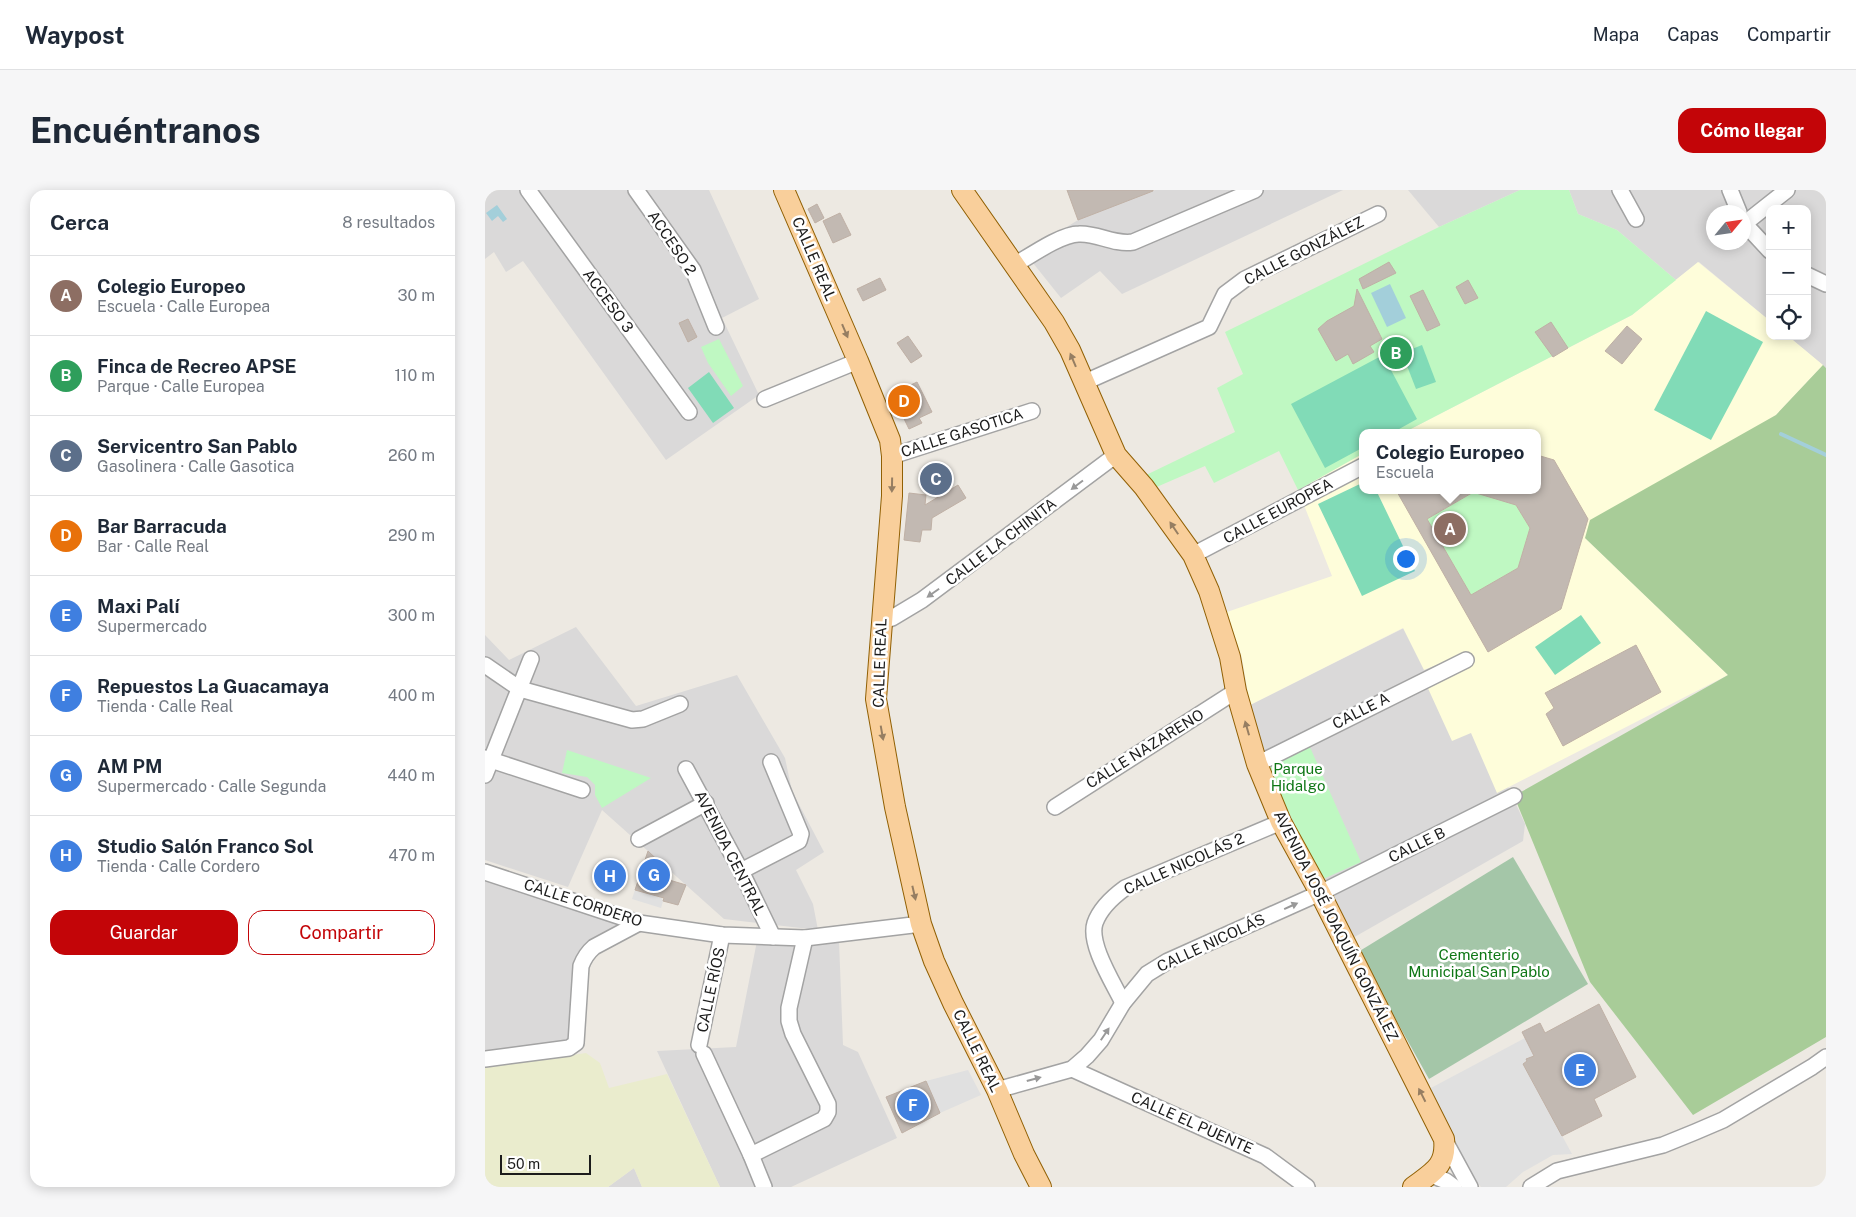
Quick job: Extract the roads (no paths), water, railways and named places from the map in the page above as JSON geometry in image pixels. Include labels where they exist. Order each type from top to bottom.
[{"type":"main road","name":"CALLE REAL","points":[[784,190],[890,440],[892,496],[876,699],[895,807],[921,924],[934,961],[997,1090],[1024,1154],[1041,1187]]},
{"type":"main road","name":"AVENIDA JOSÉ JOAQUÍN GONZÁLEZ","points":[[966,191],[1013,266],[1054,322],[1070,350],[1116,455],[1144,487],[1193,556],[1212,601],[1230,657],[1236,691],[1257,764],[1281,822],[1320,893],[1444,1139]]},
{"type":"main road","points":[[1413,1187],[1441,1164],[1445,1151],[1444,1139]]},
{"type":"street","name":"ACCESO 2","points":[[636,190],[693,270],[716,327]]},
{"type":"street","points":[[1013,266],[1067,236],[1080,233],[1122,243],[1133,242],[1255,190]]},
{"type":"street","points":[[1620,190],[1636,219]]},
{"type":"street","points":[[1730,190],[1736,205]]},
{"type":"street","points":[[1751,214],[1787,190]]},
{"type":"street","name":"ACCESO 3","points":[[532,191],[689,412]]},
{"type":"street","name":"CALLE GONZÁLEZ","points":[[1083,383],[1209,327],[1225,294],[1245,279],[1379,214]]},
{"type":"street","points":[[1751,230],[1769,250]]},
{"type":"street","points":[[1811,277],[1826,284]]},
{"type":"street","points":[[765,399],[858,361]]},
{"type":"street","name":"CALLE GASOTICA","points":[[892,456],[1032,411]]},
{"type":"street","name":"CALLE LA CHINITA","points":[[881,622],[923,600],[1116,455]]},
{"type":"street","name":"CALLE EUROPEA","points":[[1193,556],[1359,468]]},
{"type":"street","points":[[531,659],[487,765],[582,790]]},
{"type":"street","name":"CALLE A","points":[[1257,764],[1466,660]]},
{"type":"street","points":[[485,665],[520,689],[632,720],[643,719],[680,704]]},
{"type":"street","name":"CALLE NAZARENO","points":[[1055,807],[1236,691]]},
{"type":"street","points":[[741,871],[799,841],[801,834],[771,762]]},
{"type":"street","name":"AVENIDA CENTRAL","points":[[686,769],[741,871],[773,937]]},
{"type":"street","name":"CALLE B","points":[[1320,893],[1514,796]]},
{"type":"street","points":[[639,839],[705,804]]},
{"type":"street","name":"CALLE NICOLÁS 2","points":[[1123,1003],[1099,954],[1094,935],[1095,924],[1114,897],[1125,888],[1281,822]]},
{"type":"street","name":"CALLE CORDERO","points":[[485,872],[639,923],[722,935],[805,938],[921,924]]},
{"type":"street","name":"CALLE NICOLÁS","points":[[997,1090],[1072,1069],[1101,1040],[1123,1003],[1147,974],[1167,961],[1320,893]]},
{"type":"street","points":[[485,1059],[573,1046],[575,1043],[583,959],[587,952],[594,947],[639,923]]},
{"type":"street","name":"CALLE RÍOS","points":[[722,935],[701,1049],[751,1155]]},
{"type":"street","points":[[763,1187],[751,1155],[824,1119],[828,1112],[828,1104],[793,1034],[789,1021],[789,1008],[805,938]]},
{"type":"street","points":[[1531,1187],[1557,1172],[1663,1145],[1723,1120],[1826,1057]]},
{"type":"street","name":"CALLE EL PUENTE","points":[[1072,1069],[1265,1156],[1307,1187]]},
{"type":"street","name":"AVENIDA JOSÉ JOAQUÍN GONZÁLEZ","points":[[1444,1139],[1470,1187]]},
{"type":"street","points":[[1429,1174],[1446,1181],[1453,1187]]},
{"type":"water","points":[[497,205],[507,219],[503,222],[498,216],[492,221],[486,213]]},
{"type":"water","points":[[1390,284],[1406,318],[1387,327],[1371,293]]},
{"type":"waterway","points":[[1781,434],[1826,455]]},
{"type":"place","name":"Finca de Recreo APSE","points":[[1396,353]]},
{"type":"place","name":"Bar Barracuda","points":[[904,401]]},
{"type":"place","name":"Servicentro San Pablo","points":[[936,479]]},
{"type":"place","name":"Colegio Europeo","points":[[1450,529]]},
{"type":"place","name":"AM PM","points":[[654,875]]},
{"type":"place","name":"Studio Salón Franco Sol","points":[[610,876]]},
{"type":"place","name":"Maxi Palí","points":[[1580,1070]]},
{"type":"place","name":"Repuestos La Guacamaya","points":[[913,1105]]},
{"type":"park label","name":"Parque Hidalgo","points":[[1298,778]]},
{"type":"park label","name":"Cementerio Municipal San Pablo","points":[[1479,964]]}]
